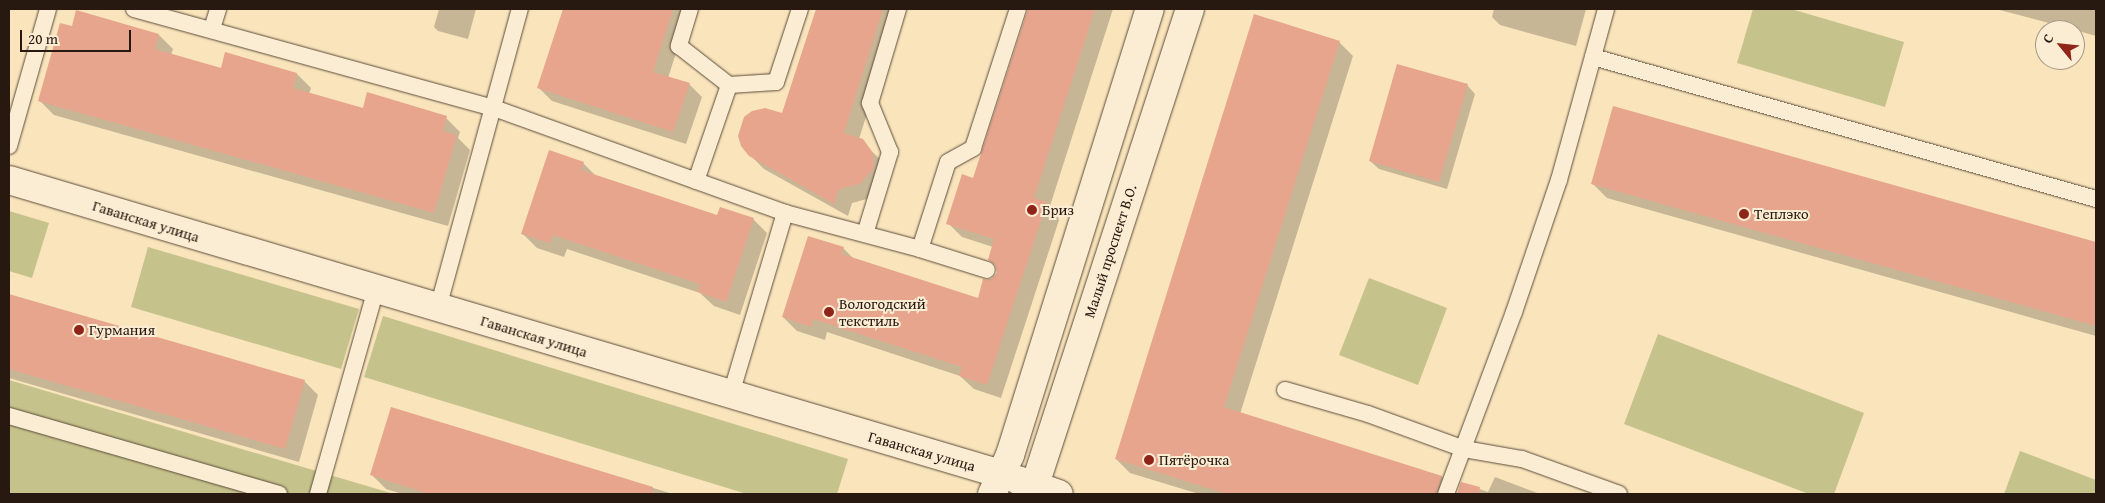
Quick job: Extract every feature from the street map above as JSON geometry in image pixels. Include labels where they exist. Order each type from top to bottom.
[{"type":"street","points":[[997,484],[1010,454],[1150,9]]},
{"type":"street","name":"Малый проспект В.О.","points":[[1042,491],[1190,9]]},
{"type":"street","name":"Гаванская улица","points":[[9,180],[731,394],[997,484],[1042,491]]},
{"type":"lane","points":[[9,146],[48,9]]},
{"type":"lane","points":[[134,9],[491,107],[785,214],[920,249],[987,270]]},
{"type":"lane","points":[[212,29],[218,9]]},
{"type":"lane","points":[[438,308],[491,107],[520,9]]},
{"type":"lane","points":[[690,9],[678,46],[729,85],[776,82],[800,9]]},
{"type":"lane","points":[[865,234],[890,152],[870,103],[898,9]]},
{"type":"lane","points":[[920,249],[948,162],[973,148],[1018,9]]},
{"type":"lane","points":[[1446,494],[1558,180],[1606,9]]},
{"type":"lane","points":[[1593,57],[2096,199]]},
{"type":"lane","points":[[696,181],[729,85]]},
{"type":"lane","points":[[731,394],[785,214]]},
{"type":"lane","points":[[318,494],[376,289]]},
{"type":"lane","points":[[1285,390],[1368,414],[1464,448],[1522,458],[1619,494]]},
{"type":"lane","points":[[9,416],[279,494]]},
{"type":"shaded area","points":[[1753,9],[1791,9],[1904,42],[1885,107],[1737,63]]},
{"type":"shaded area","points":[[9,211],[49,223],[32,278],[9,271]]},
{"type":"shaded area","points":[[148,247],[359,309],[341,369],[131,307]]},
{"type":"shaded area","points":[[1369,278],[1447,308],[1418,385],[1339,355]]},
{"type":"shaded area","points":[[383,316],[848,459],[837,494],[747,494],[364,377]]},
{"type":"shaded area","points":[[1658,334],[1864,413],[1834,494],[1809,494],[1624,424]]},
{"type":"shaded area","points":[[9,380],[394,494],[9,494]]},
{"type":"shaded area","points":[[2020,451],[2096,480],[2096,494],[2004,494]]},
{"type":"building","points":[[563,9],[673,9],[653,72],[690,83],[673,132],[537,88]]},
{"type":"building","points":[[816,9],[883,9],[844,133],[863,139],[871,150],[874,159],[873,169],[860,184],[839,189],[834,204],[749,156],[741,146],[738,136],[744,117],[752,111],[765,108],[782,113]]},
{"type":"building","points":[[1028,9],[1095,9],[1034,198],[1047,202],[987,385],[959,376],[962,367],[813,319],[811,327],[782,317],[808,236],[844,247],[842,254],[978,298],[983,279],[990,280],[997,273],[995,264],[988,260],[994,239],[946,224],[962,174],[973,178]]},
{"type":"building","points":[[76,10],[159,34],[155,49],[221,68],[225,52],[297,73],[293,88],[363,108],[367,92],[447,116],[443,131],[457,135],[434,213],[38,101],[60,23],[72,26]]},
{"type":"building","points":[[1254,14],[1340,41],[1224,407],[1442,476],[1436,494],[1227,494],[1115,459]]},
{"type":"building","points":[[1397,64],[1468,84],[1439,182],[1369,161]]},
{"type":"building","points":[[1613,106],[2096,242],[2096,326],[1591,184]]},
{"type":"building","points":[[549,150],[584,162],[581,170],[717,215],[720,207],[754,218],[726,302],[698,292],[700,284],[553,235],[550,243],[521,234]]},
{"type":"building","points":[[9,294],[305,380],[285,449],[9,369]]},
{"type":"building","points":[[391,407],[653,487],[652,494],[429,494],[370,475]]},
{"type":"building","points":[[1461,482],[1480,487],[1479,494],[1457,494]]},
{"type":"place","name":"Бриз","points":[[1032,210]]},
{"type":"place","name":"Теплэко","points":[[1744,214]]},
{"type":"place","name":"Вологодский текстиль","points":[[829,312]]},
{"type":"place","name":"Гурмания","points":[[79,330]]},
{"type":"place","name":"Пятёрочка","points":[[1149,460]]}]
